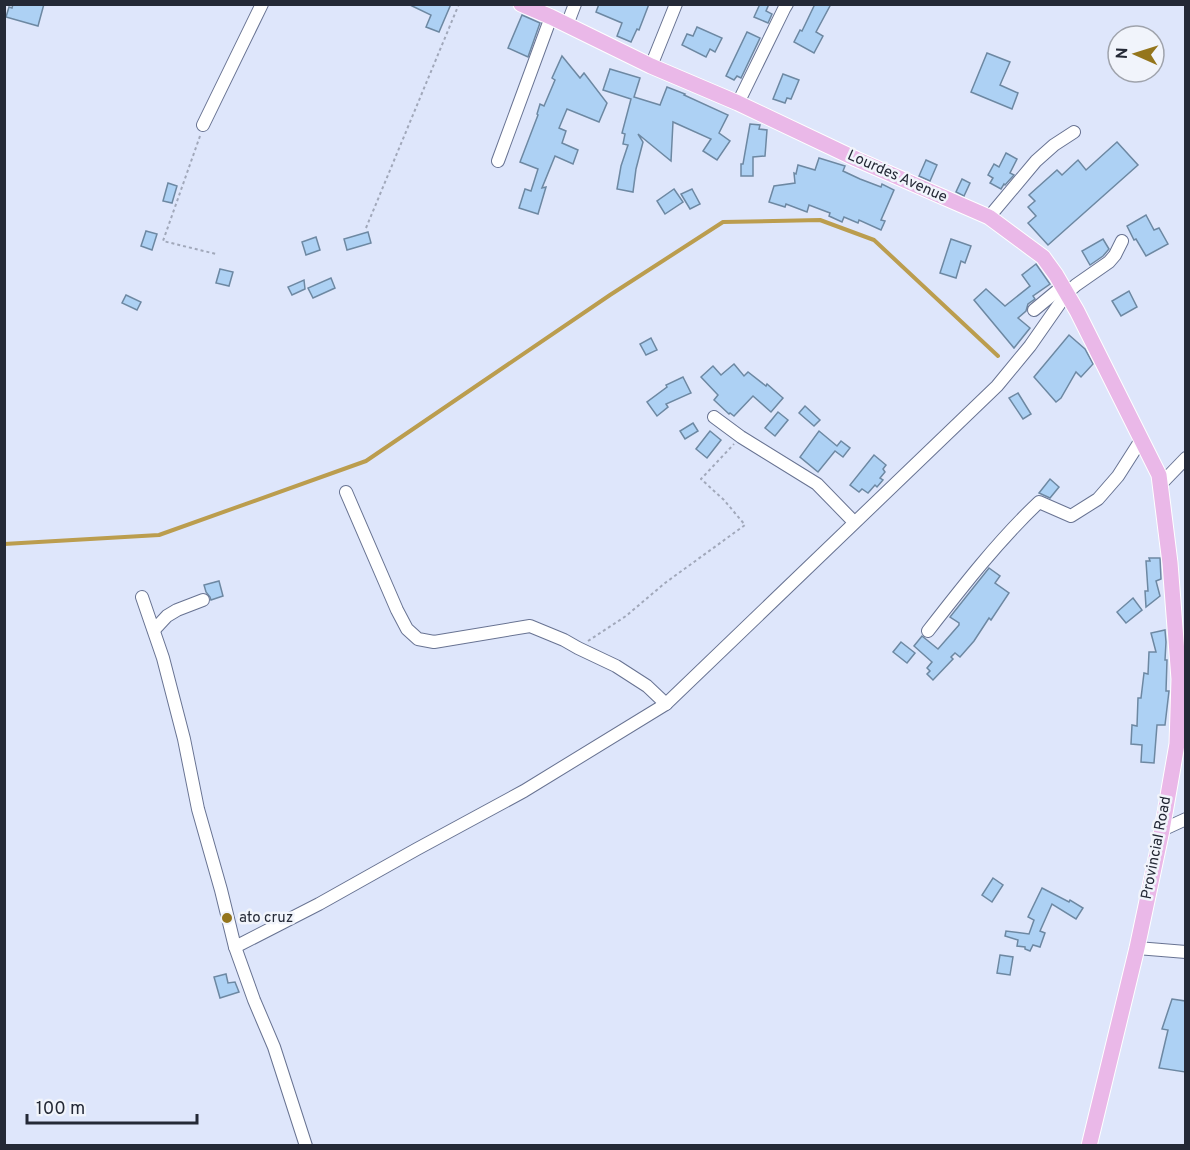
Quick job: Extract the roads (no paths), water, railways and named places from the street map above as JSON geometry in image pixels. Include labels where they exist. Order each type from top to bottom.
[{"type":"main road","name":"Lourdes Avenue","points":[[522,5],[651,66],[989,217],[1043,257],[1065,290],[1159,480]]},
{"type":"main road","name":"Provincial Road","points":[[1089,1146],[1137,948],[1162,830],[1177,744],[1182,677],[1159,480]]},
{"type":"street","points":[[203,125],[262,4]]},
{"type":"street","points":[[567,25],[575,4]]},
{"type":"street","points":[[651,66],[676,4]]},
{"type":"street","points":[[738,103],[788,4]]},
{"type":"street","points":[[498,161],[551,17]]},
{"type":"street","points":[[989,217],[1036,161],[1074,132]]},
{"type":"street","points":[[1034,310],[1109,262],[1122,241]]},
{"type":"street","points":[[234,947],[319,904],[524,791],[666,704],[997,386],[1030,346],[1065,290]]},
{"type":"street","points":[[714,417],[817,484],[854,522]]},
{"type":"street","points":[[928,631],[978,568],[1039,502],[1071,516],[1098,499],[1118,476],[1141,440]]},
{"type":"street","points":[[1159,480],[1185,458]]},
{"type":"street","points":[[346,492],[406,629],[418,639],[434,642],[530,626],[616,666],[635,677],[666,704]]},
{"type":"street","points":[[142,597],[163,658],[184,738],[198,809],[221,890],[234,947],[274,1047],[306,1146]]},
{"type":"street","points":[[154,630],[167,616],[204,600]]},
{"type":"street","points":[[1162,830],[1185,819]]},
{"type":"street","points":[[1137,948],[1185,952]]},
{"type":"waterway","points":[[4,544],[159,535],[366,461],[610,295],[723,222],[820,220],[874,240],[998,356]]},
{"type":"place","name":"ato cruz","points":[[227,918]]}]
